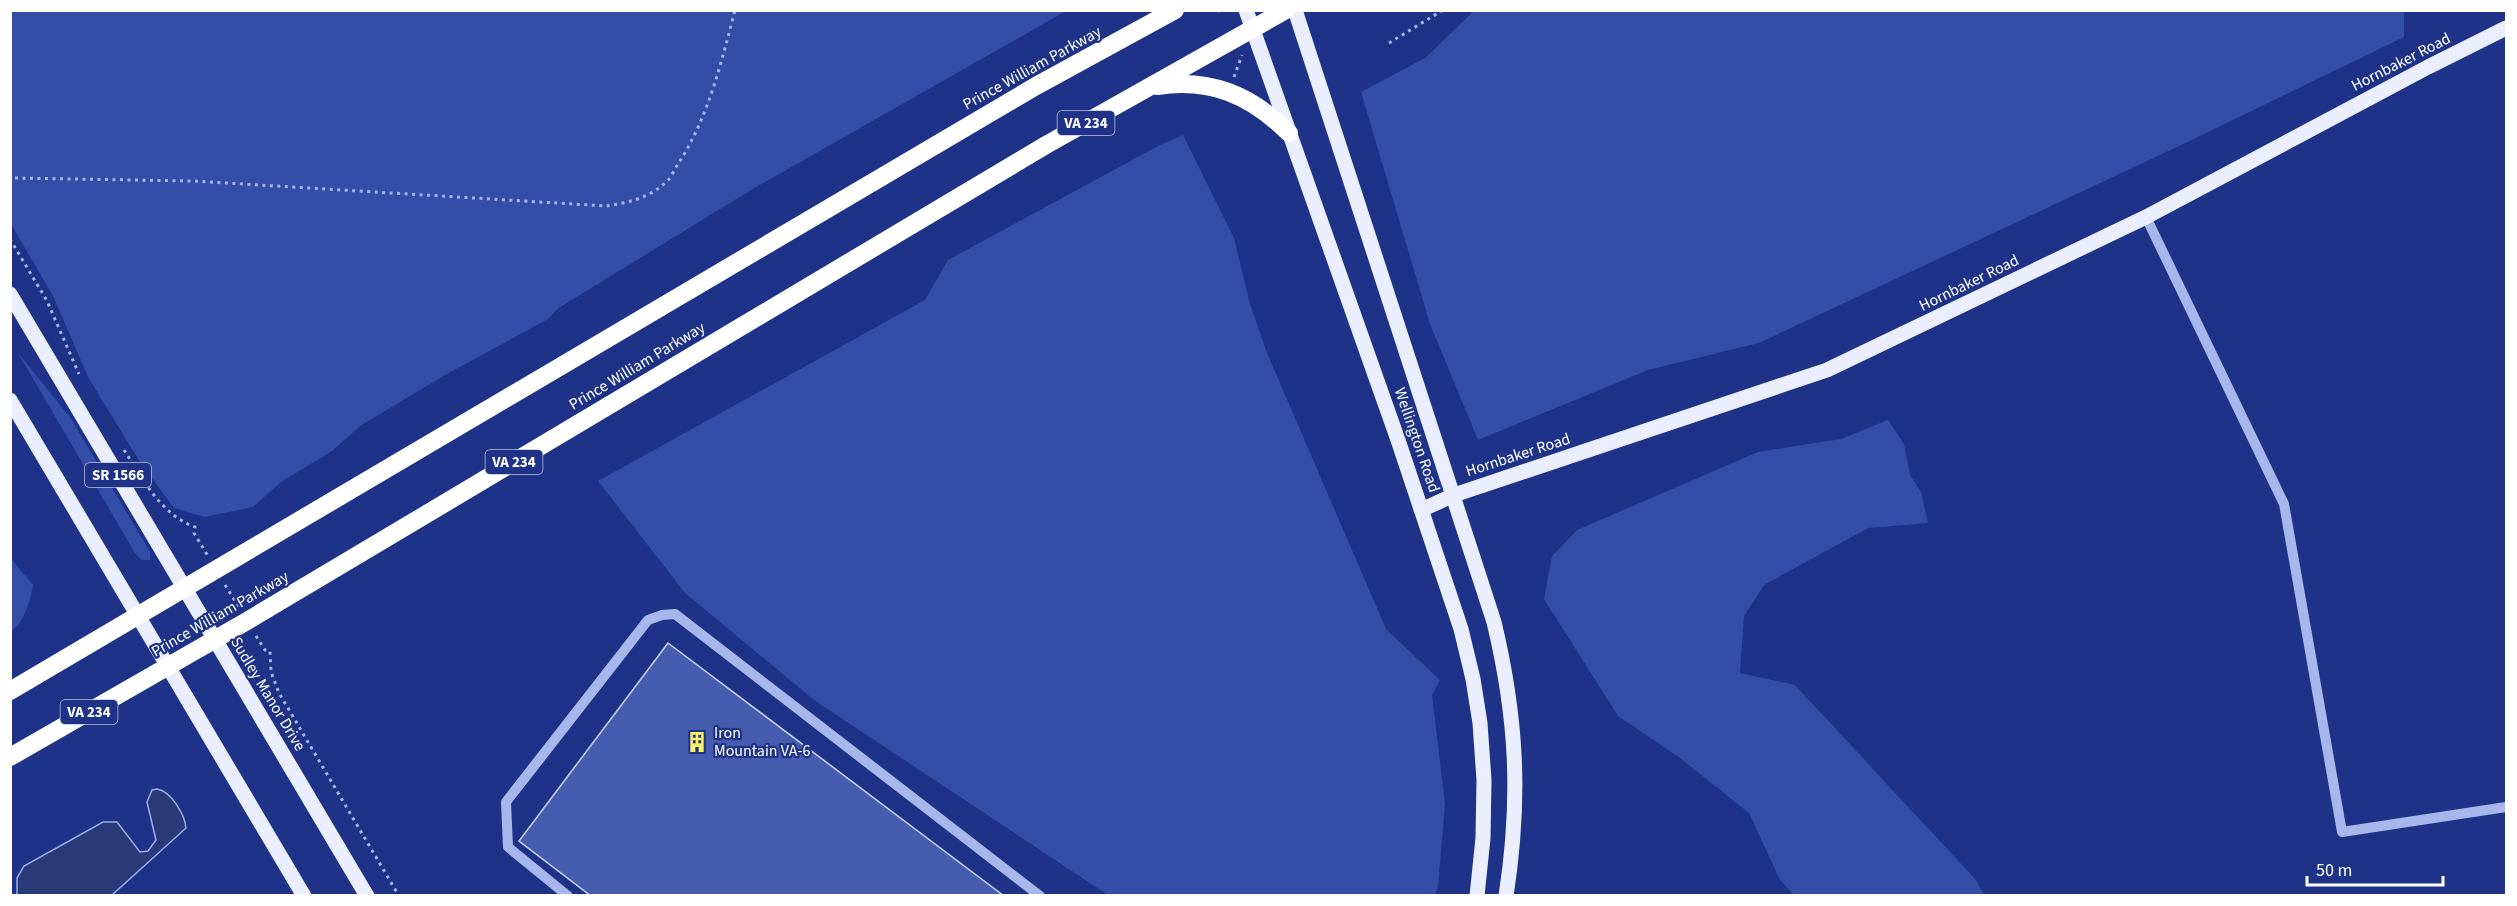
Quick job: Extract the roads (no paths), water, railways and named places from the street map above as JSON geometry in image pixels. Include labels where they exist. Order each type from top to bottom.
[{"type":"highway","name":"Prince William Parkway","points":[[10,691],[1036,86],[1175,10]]},
{"type":"highway","name":"Prince William Parkway","points":[[10,758],[215,640],[1032,153],[1286,10]]},
{"type":"highway","points":[[1146,89],[1181,84],[1205,85],[1229,92],[1251,102],[1289,133]]},
{"type":"main road","name":"Wellington Road","points":[[1246,10],[1461,629],[1473,679],[1480,723],[1484,780],[1483,838],[1477,896]]},
{"type":"main road","name":"Wellington Road","points":[[1295,10],[1455,495],[1494,622],[1510,704],[1515,756],[1514,844],[1506,896]]},
{"type":"main road","name":"Hornbaker Road","points":[[1421,510],[1455,495],[1827,370],[2146,217],[2506,28]]},
{"type":"main road","name":"Sudley Manor Drive","points":[[10,294],[367,896]]},
{"type":"main road","name":"SR 1566","points":[[10,400],[304,896]]},
{"type":"lane","points":[[2146,217],[2284,504],[2342,832],[2506,807]]},
{"type":"lane","points":[[568,896],[508,847],[506,802],[648,620],[662,615],[675,614],[1040,896]]},
{"type":"place","name":"Iron Mountain VA-6","points":[[697,742]]}]
